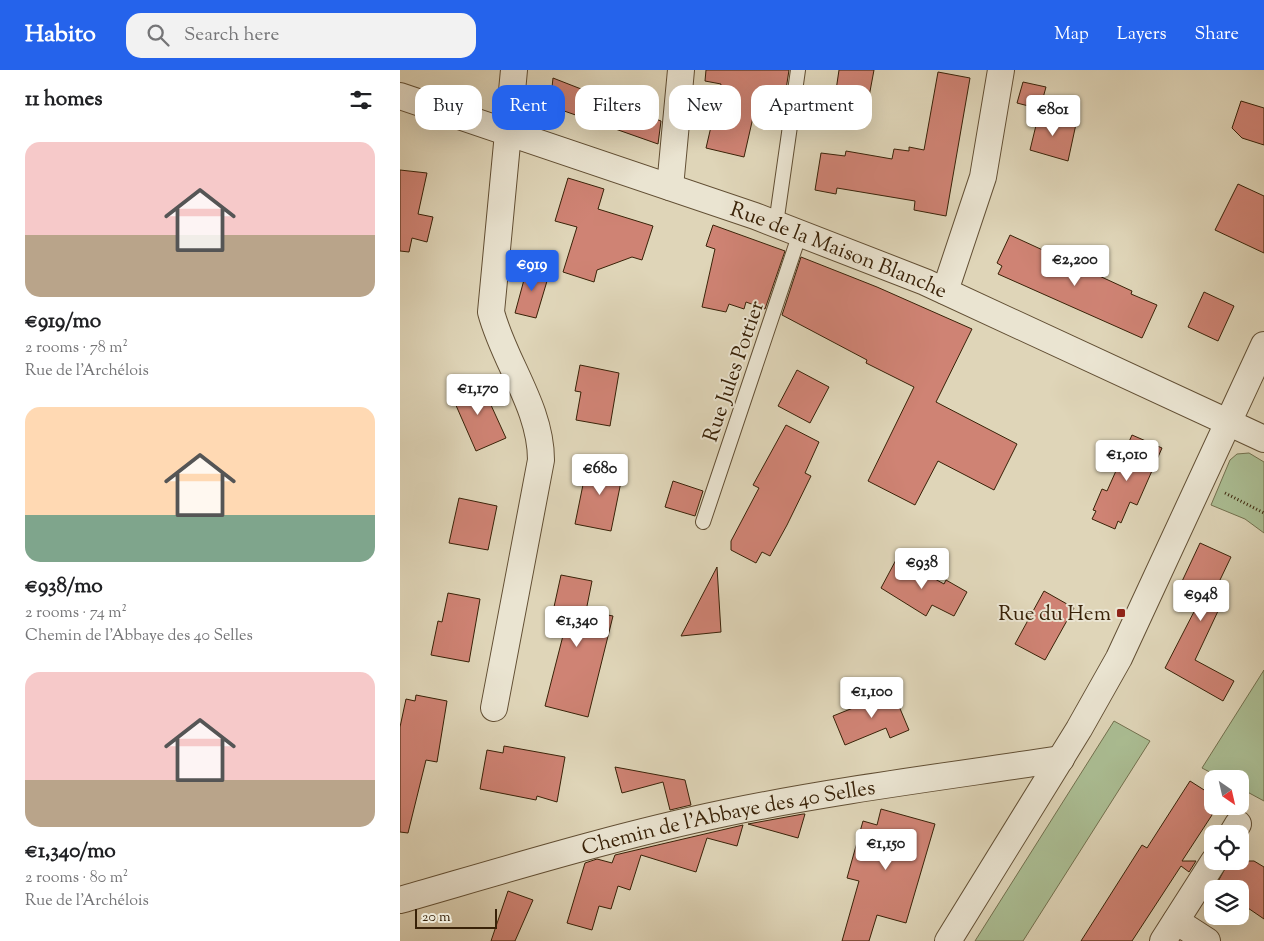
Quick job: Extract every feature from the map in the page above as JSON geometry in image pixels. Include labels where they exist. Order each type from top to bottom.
[{"type":"street","points":[[494,708],[541,460],[541,445],[535,422],[498,336],[491,312],[514,70]]},
{"type":"street","points":[[670,187],[681,70]]},
{"type":"street","points":[[945,291],[983,177],[1002,70]]},
{"type":"street","name":"Rue de la Maison Blanche","points":[[400,96],[508,131],[776,224],[945,291],[1264,439]]},
{"type":"street","points":[[948,941],[1061,759],[1118,658],[1264,345]]},
{"type":"street","name":"Chemin de l'Abbaye des 40 Selles","points":[[400,900],[608,840],[724,813],[826,794],[1061,759]]},
{"type":"street","points":[[1207,941],[1170,931],[1208,870]]},
{"type":"lane","points":[[776,224],[798,70]]},
{"type":"lane","name":"Rue Jules Pottier","points":[[703,522],[800,234]]},
{"type":"path","points":[[1202,481],[1264,513]]},
{"type":"green space","points":[[1249,453],[1264,462],[1264,533],[1245,519],[1211,505],[1230,460],[1237,454]]},
{"type":"green space","points":[[1264,670],[1264,801],[1249,793],[1249,770],[1206,770],[1202,768]]},
{"type":"green space","points":[[1114,721],[1150,741],[1023,941],[975,941]]},
{"type":"building","points":[[706,70],[789,70],[787,85],[751,85],[751,126],[744,157],[706,148],[710,130],[741,130],[741,85],[721,85],[705,81]]},
{"type":"building","points":[[839,70],[874,70],[871,85],[837,85]]},
{"type":"building","points":[[938,72],[970,78],[946,216],[914,210],[915,201],[837,188],[836,194],[815,190],[821,153],[845,156],[846,151],[892,159],[894,149],[909,151],[909,147],[924,150]]},
{"type":"building","points":[[553,78],[575,87],[575,115],[565,111],[565,85],[552,85]]},
{"type":"building","points":[[1023,82],[1046,87],[1040,109],[1017,103]]},
{"type":"building","points":[[1241,101],[1264,108],[1264,145],[1242,138],[1232,128]]},
{"type":"building","points":[[1039,113],[1076,124],[1068,161],[1030,150]]},
{"type":"building","points":[[659,120],[661,121],[658,144],[618,130],[659,130]]},
{"type":"building","points":[[400,170],[427,173],[418,214],[433,217],[427,242],[412,238],[409,252],[400,251]]},
{"type":"building","points":[[568,178],[604,189],[598,209],[653,226],[642,260],[632,257],[597,270],[594,282],[563,272],[577,227],[555,221]]},
{"type":"building","points":[[1238,184],[1264,196],[1264,253],[1215,230]]},
{"type":"building","points":[[713,225],[785,251],[765,309],[746,302],[744,309],[729,304],[726,312],[702,307],[715,249],[706,246]]},
{"type":"building","points":[[1010,235],[1132,291],[1131,294],[1157,305],[1142,338],[998,274],[1002,266],[997,263]]},
{"type":"building","points":[[801,257],[877,287],[972,329],[936,402],[1017,444],[994,490],[938,461],[915,505],[868,481],[914,387],[866,363],[867,360],[782,315]]},
{"type":"building","points":[[528,265],[550,271],[536,318],[515,313]]},
{"type":"building","points":[[1204,292],[1234,306],[1218,341],[1188,327]]},
{"type":"building","points":[[580,365],[619,373],[610,426],[576,420],[581,392],[575,391]]},
{"type":"building","points":[[797,370],[829,387],[810,423],[778,406]]},
{"type":"building","points":[[480,381],[506,438],[476,451],[451,394]]},
{"type":"building","points":[[786,425],[819,442],[805,473],[811,476],[787,525],[770,556],[762,552],[756,563],[731,550],[731,541],[759,488],[753,485]]},
{"type":"building","points":[[1132,435],[1162,448],[1137,505],[1130,502],[1121,523],[1118,521],[1115,529],[1092,519],[1096,511],[1093,510],[1102,489],[1107,491]]},
{"type":"building","points":[[588,460],[624,467],[611,531],[575,524]]},
{"type":"building","points":[[673,481],[703,491],[695,516],[665,507]]},
{"type":"building","points":[[459,498],[497,506],[488,550],[449,543]]},
{"type":"building","points":[[1200,543],[1231,557],[1208,605],[1219,609],[1195,660],[1234,681],[1223,701],[1165,668],[1199,602],[1207,605],[1177,592]]},
{"type":"building","points":[[897,558],[944,584],[946,580],[967,592],[954,616],[932,605],[926,616],[881,588]]},
{"type":"building","points":[[717,567],[721,632],[681,636]]},
{"type":"building","points":[[561,575],[592,581],[586,611],[613,616],[588,717],[545,706],[567,620],[552,616]]},
{"type":"building","points":[[1044,591],[1074,608],[1045,660],[1015,644]]},
{"type":"building","points":[[448,593],[480,599],[469,662],[431,655],[438,621],[442,622]]},
{"type":"building","points":[[893,692],[909,730],[890,738],[886,728],[845,745],[833,716]]},
{"type":"building","points":[[416,695],[447,701],[437,762],[426,760],[408,833],[400,832],[400,727],[406,699],[415,701]]},
{"type":"building","points":[[504,746],[565,757],[557,802],[537,796],[536,800],[480,789],[487,750],[503,753]]},
{"type":"building","points":[[615,767],[685,780],[691,805],[670,810],[663,782],[622,793]]},
{"type":"building","points":[[1190,781],[1204,790],[1204,815],[1212,815],[1182,861],[1196,861],[1189,872],[1181,866],[1132,941],[1081,941],[1142,845],[1147,848]]},
{"type":"building","points":[[881,809],[935,824],[906,923],[877,915],[869,941],[842,941],[859,881],[847,878],[863,821],[877,825]]},
{"type":"building","points":[[805,814],[798,838],[748,824]]},
{"type":"building","points":[[743,825],[737,846],[707,838],[696,872],[641,855],[630,890],[618,886],[611,909],[599,906],[592,930],[567,923],[585,863],[597,859],[612,863],[615,855]]},
{"type":"building","points":[[1249,861],[1254,861],[1264,867],[1264,919],[1249,909],[1249,880],[1219,880],[1224,870],[1249,870]]},
{"type":"building","points":[[508,891],[533,900],[515,941],[491,941]]},
{"type":"place","name":"Rue du Hem","points":[[1121,613]]}]
